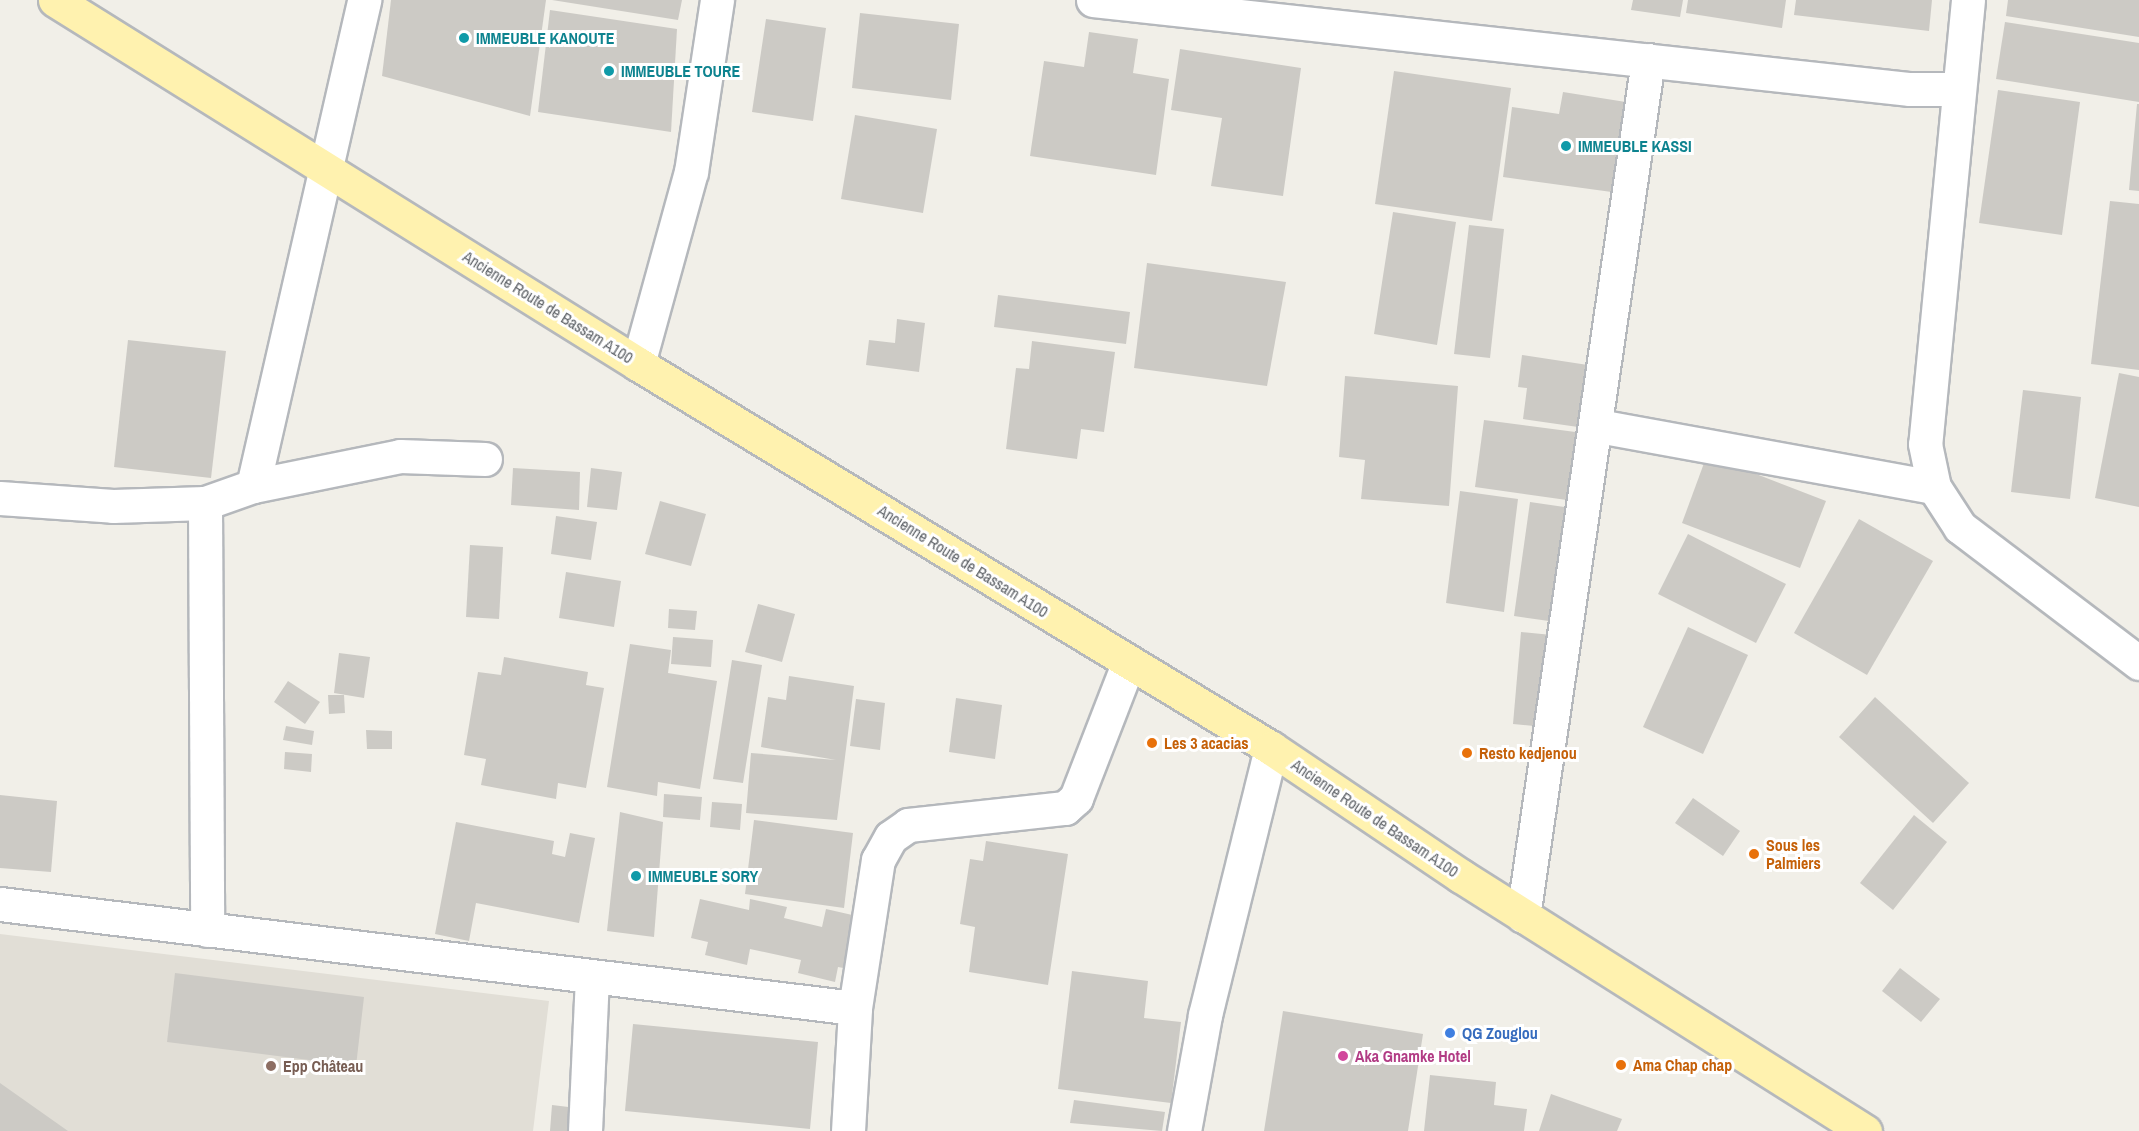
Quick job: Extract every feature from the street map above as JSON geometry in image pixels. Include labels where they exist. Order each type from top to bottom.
[{"type":"main road","name":"Ancienne Route de Bassam A100","points":[[55,0],[327,166],[638,364],[1128,664],[1271,748],[1523,916],[1865,1131]]},
{"type":"street","points":[[253,486],[364,0]]},
{"type":"street","points":[[638,364],[691,172],[717,0]]},
{"type":"street","points":[[1093,0],[1910,89],[1959,89]]},
{"type":"street","points":[[1968,0],[1925,444],[1934,487],[1960,527],[2139,663]]},
{"type":"street","points":[[1523,916],[1598,426],[1648,60]]},
{"type":"street","points":[[1598,426],[1934,487]]},
{"type":"street","points":[[0,498],[113,506],[206,503],[253,486],[400,456],[484,459]]},
{"type":"street","points":[[206,503],[207,930]]},
{"type":"street","points":[[848,1131],[855,1008],[878,860],[891,837],[908,825],[1065,808],[1076,798],[1128,664]]},
{"type":"street","points":[[1184,1131],[1205,1015],[1271,748]]},
{"type":"street","points":[[0,904],[855,1008]]},
{"type":"street","points":[[585,1131],[592,977]]},
{"type":"shaded area","name":"Epp Château","points":[[0,934],[549,1001],[533,1131],[0,1131]]},
{"type":"building","name":"IMMEUBLE KANOUTE","points":[[391,0],[546,0],[530,116],[382,76]]},
{"type":"building","points":[[552,0],[682,0],[678,20]]},
{"type":"building","points":[[1633,0],[1683,0],[1680,17],[1631,10]]},
{"type":"building","points":[[1688,0],[1786,0],[1782,28],[1686,13]]},
{"type":"building","points":[[1796,0],[1932,0],[1929,31],[1794,15]]},
{"type":"building","points":[[2008,0],[2139,0],[2139,37],[2006,16]]},
{"type":"building","name":"IMMEUBLE TOURE","points":[[550,10],[677,29],[671,132],[538,112]]},
{"type":"building","points":[[860,13],[959,24],[951,100],[852,88]]},
{"type":"building","points":[[766,19],[826,28],[813,121],[752,112]]},
{"type":"building","points":[[2005,22],[2139,43],[2139,102],[1996,79]]},
{"type":"building","points":[[1089,32],[1138,39],[1133,73],[1169,79],[1156,175],[1030,156],[1044,61],[1084,67]]},
{"type":"building","points":[[1180,49],[1301,68],[1283,196],[1211,186],[1222,118],[1171,110]]},
{"type":"building","points":[[1394,71],[1511,88],[1492,221],[1375,204]]},
{"type":"building","points":[[1998,90],[2080,102],[2062,235],[1979,223]]},
{"type":"building","name":"IMMEUBLE KASSI","points":[[1563,92],[1632,103],[1619,193],[1503,177],[1512,107],[1559,114]]},
{"type":"building","points":[[2137,104],[2139,104],[2139,191],[2129,190]]},
{"type":"building","points":[[855,115],[937,129],[923,213],[841,199]]},
{"type":"building","points":[[2110,201],[2139,204],[2139,370],[2091,364]]},
{"type":"building","points":[[1393,212],[1456,222],[1437,345],[1374,334]]},
{"type":"building","points":[[1469,225],[1504,229],[1490,358],[1454,354]]},
{"type":"building","points":[[1147,263],[1286,282],[1267,386],[1134,368]]},
{"type":"building","points":[[998,295],[1130,312],[1126,344],[994,327]]},
{"type":"building","points":[[897,319],[925,323],[919,372],[866,365],[869,340],[895,343]]},
{"type":"building","points":[[128,340],[226,351],[211,478],[114,467]]},
{"type":"building","points":[[1032,341],[1115,352],[1104,432],[1081,429],[1077,459],[1006,449],[1016,368],[1029,369]]},
{"type":"building","points":[[1522,355],[1601,367],[1592,429],[1523,419],[1527,388],[1518,387]]},
{"type":"building","points":[[2119,373],[2139,377],[2139,507],[2095,498]]},
{"type":"building","points":[[1345,376],[1458,386],[1449,506],[1361,499],[1365,460],[1339,457]]},
{"type":"building","points":[[2023,390],[2081,397],[2070,499],[2011,492]]},
{"type":"building","points":[[1484,420],[1583,433],[1574,501],[1475,487]]},
{"type":"building","points":[[1707,455],[1826,501],[1800,568],[1682,523]]},
{"type":"building","points":[[513,468],[580,472],[579,510],[511,505]]},
{"type":"building","points":[[591,468],[622,472],[617,510],[587,507]]},
{"type":"building","points":[[1460,491],[1518,499],[1504,612],[1446,603]]},
{"type":"building","points":[[660,501],[706,514],[691,566],[645,554]]},
{"type":"building","points":[[1530,502],[1578,509],[1563,623],[1514,616]]},
{"type":"building","points":[[556,516],[597,522],[591,560],[551,554]]},
{"type":"building","points":[[1859,519],[1933,561],[1867,675],[1794,633]]},
{"type":"building","points":[[1688,534],[1786,584],[1756,643],[1658,594]]},
{"type":"building","points":[[470,545],[503,547],[499,619],[466,617]]},
{"type":"building","points":[[566,572],[621,581],[614,627],[559,618]]},
{"type":"building","points":[[758,604],[795,614],[782,662],[745,652]]},
{"type":"building","points":[[669,609],[697,611],[695,630],[668,628]]},
{"type":"building","points":[[1688,627],[1748,655],[1703,754],[1643,727]]},
{"type":"building","points":[[1521,632],[1552,635],[1544,727],[1513,724]]},
{"type":"building","points":[[673,637],[713,640],[711,667],[671,664]]},
{"type":"building","points":[[630,644],[671,650],[668,673],[717,681],[700,789],[658,782],[657,796],[607,787]]},
{"type":"building","points":[[339,653],[370,657],[364,698],[334,693]]},
{"type":"building","points":[[504,657],[588,672],[586,685],[604,688],[586,788],[558,783],[556,799],[481,785],[486,759],[464,755],[478,672],[501,675]]},
{"type":"building","points":[[732,660],[762,665],[743,783],[713,779]]},
{"type":"building","points":[[789,676],[854,686],[837,820],[746,813],[751,753],[836,760],[761,747],[768,697],[786,700]]},
{"type":"building","points":[[288,681],[320,702],[305,724],[274,702]]},
{"type":"building","points":[[328,695],[344,695],[345,713],[329,714]]},
{"type":"building","points":[[1875,697],[1969,783],[1933,823],[1839,737]]},
{"type":"building","points":[[956,698],[1002,705],[995,759],[949,752]]},
{"type":"building","points":[[856,699],[885,703],[880,750],[850,746]]},
{"type":"building","points":[[286,726],[314,731],[312,745],[283,740]]},
{"type":"building","points":[[366,730],[392,731],[392,749],[367,749]]},
{"type":"building","points":[[285,752],[312,754],[311,772],[284,769]]},
{"type":"building","points":[[664,794],[702,797],[700,820],[663,817]]},
{"type":"building","points":[[0,795],[57,801],[51,872],[0,868]]},
{"type":"building","points":[[1693,798],[1740,831],[1723,856],[1675,823]]},
{"type":"building","points":[[712,802],[742,804],[740,830],[710,827]]},
{"type":"building","name":"IMMEUBLE SORY","points":[[620,812],[663,822],[654,937],[607,931]]},
{"type":"building","points":[[1914,815],[1947,842],[1893,910],[1860,883]]},
{"type":"building","points":[[754,820],[853,833],[844,908],[745,894]]},
{"type":"building","points":[[456,822],[554,841],[552,854],[565,857],[570,833],[595,838],[579,923],[476,903],[469,941],[435,934]]},
{"type":"building","points":[[986,841],[1068,854],[1048,985],[969,972],[975,927],[960,924],[970,859],[983,861]]},
{"type":"building","points":[[700,899],[749,910],[750,899],[787,907],[784,918],[822,927],[826,909],[861,917],[849,969],[838,967],[835,982],[798,973],[801,960],[750,949],[747,965],[705,955],[708,942],[691,938]]},
{"type":"building","points":[[1900,968],[1940,999],[1921,1022],[1882,991]]},
{"type":"building","points":[[1072,971],[1148,981],[1144,1018],[1181,1022],[1171,1103],[1058,1089]]},
{"type":"building","points":[[175,973],[364,997],[356,1066],[167,1042]]},
{"type":"building","points":[[1283,1011],[1423,1034],[1408,1131],[1264,1131]]},
{"type":"building","points":[[633,1024],[818,1042],[810,1129],[625,1111]]},
{"type":"building","points":[[1430,1075],[1496,1082],[1494,1105],[1527,1109],[1524,1131],[1424,1131]]},
{"type":"building","points":[[0,1083],[68,1131],[0,1131]]},
{"type":"building","points":[[1551,1094],[1622,1119],[1617,1131],[1539,1131]]},
{"type":"building","points":[[1074,1100],[1165,1112],[1162,1131],[1070,1123]]},
{"type":"building","points":[[552,1105],[577,1108],[574,1131],[550,1131]]},
{"type":"place","name":"IMMEUBLE KANOUTE","points":[[464,38]]},
{"type":"place","name":"IMMEUBLE TOURE","points":[[609,71]]},
{"type":"place","name":"IMMEUBLE KASSI","points":[[1566,146]]},
{"type":"place","name":"Les 3 acacias","points":[[1152,743]]},
{"type":"place","name":"Resto kedjenou","points":[[1467,753]]},
{"type":"place","name":"Sous les Palmiers","points":[[1754,854]]},
{"type":"place","name":"IMMEUBLE SORY","points":[[636,876]]},
{"type":"place","name":"QG Zouglou","points":[[1450,1033]]},
{"type":"place","name":"Aka Gnamke Hotel","points":[[1343,1056]]},
{"type":"place","name":"Ama Chap chap","points":[[1621,1065]]},
{"type":"place","name":"Epp Château","points":[[271,1066]]}]
